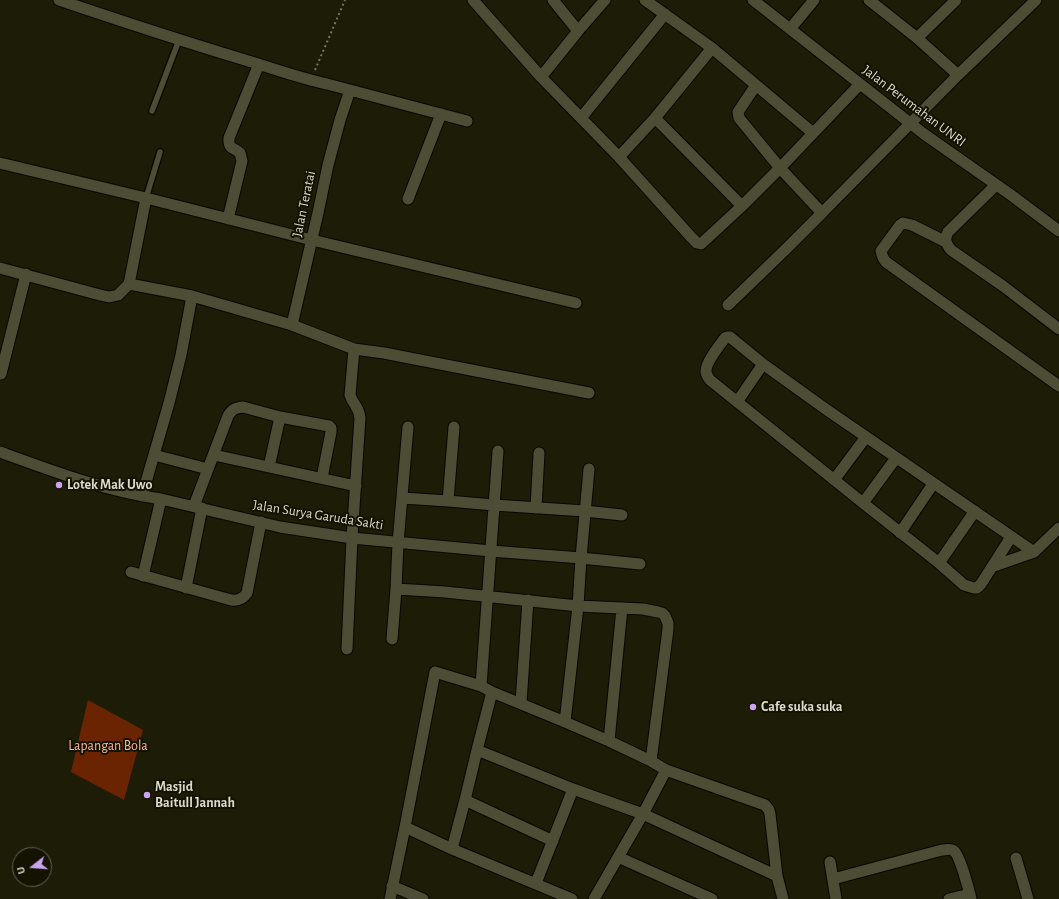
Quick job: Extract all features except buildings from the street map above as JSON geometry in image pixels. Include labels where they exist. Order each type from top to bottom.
[{"type":"street","points":[[59,0],[179,40],[310,80],[467,121]]},
{"type":"street","points":[[473,0],[541,77],[619,157],[697,243],[700,244],[705,242],[742,206],[860,84]]},
{"type":"street","points":[[553,0],[578,31]]},
{"type":"street","points":[[541,77],[578,31],[606,0]]},
{"type":"street","points":[[645,0],[712,48],[813,133]]},
{"type":"street","name":"Jalan Perumahan UNRI","points":[[753,0],[910,123],[1011,195],[1059,232]]},
{"type":"street","points":[[790,29],[814,0]]},
{"type":"street","points":[[869,0],[917,38],[958,75]]},
{"type":"street","points":[[917,38],[956,0]]},
{"type":"street","points":[[728,305],[786,249],[958,75],[1036,0]]},
{"type":"street","points":[[581,118],[665,14]]},
{"type":"street","points":[[619,157],[655,118],[712,48]]},
{"type":"street","points":[[228,219],[242,161],[240,153],[230,147],[228,143],[229,138],[259,64]]},
{"type":"street","points":[[756,85],[738,109],[738,115],[780,168],[822,212]]},
{"type":"street","name":"Jalan Teratai","points":[[292,325],[328,165],[350,90]]},
{"type":"street","points":[[408,199],[441,114]]},
{"type":"street","points":[[655,118],[742,206]]},
{"type":"street","points":[[0,163],[576,303]]},
{"type":"street","points":[[946,242],[948,232],[996,185]]},
{"type":"street","points":[[0,268],[100,295],[109,297],[118,295],[129,284],[146,198]]},
{"type":"street","points":[[1059,329],[1003,286],[951,250],[946,242],[912,225],[903,223],[900,225],[881,251],[886,262],[1059,386]]},
{"type":"street","points":[[1,374],[26,274]]},
{"type":"street","points":[[129,284],[192,296],[292,325],[354,349],[384,353],[588,393]]},
{"type":"street","points":[[142,496],[181,355],[192,296]]},
{"type":"street","points":[[1011,537],[994,566],[981,584],[977,588],[964,586],[939,563],[710,380],[706,371],[709,362],[725,338],[730,337],[763,364],[827,410],[1034,552]]},
{"type":"street","points":[[347,649],[360,412],[352,400],[350,390],[354,349]]},
{"type":"street","points":[[737,402],[763,364]]},
{"type":"street","points":[[186,588],[198,507],[208,469],[228,416],[233,409],[243,407],[280,417],[330,426],[332,432],[322,478]]},
{"type":"street","points":[[269,467],[280,417]]},
{"type":"street","points":[[392,639],[398,543],[408,427]]},
{"type":"street","points":[[448,501],[454,427]]},
{"type":"street","points":[[834,480],[866,437]]},
{"type":"street","points":[[481,686],[498,451]]},
{"type":"street","name":"Jalan Surya Garuda Sakti","points":[[0,452],[106,488],[280,526],[352,538],[398,543],[640,564]]},
{"type":"street","points":[[536,508],[539,453]]},
{"type":"street","points":[[214,454],[356,486]]},
{"type":"street","points":[[154,456],[208,469]]},
{"type":"street","points":[[863,503],[896,458]]},
{"type":"street","points":[[565,722],[578,606],[589,469]]},
{"type":"street","points":[[900,533],[933,484]]},
{"type":"street","points":[[403,498],[622,515]]},
{"type":"street","points":[[143,576],[161,499]]},
{"type":"street","points":[[939,563],[975,511]]},
{"type":"street","points":[[131,572],[186,588],[236,600],[245,596],[247,593],[261,522]]},
{"type":"street","points":[[994,566],[1034,552],[1059,528]]},
{"type":"street","points":[[396,589],[445,592],[578,606],[622,608],[658,612],[665,616],[668,623],[668,629],[651,761]]},
{"type":"street","points":[[521,703],[528,600]]},
{"type":"street","points":[[609,741],[622,608]]},
{"type":"street","points":[[390,899],[435,672],[481,686],[609,741],[651,761],[666,770],[765,805],[770,814],[782,899]]},
{"type":"street","points":[[452,849],[492,692]]},
{"type":"street","points":[[477,750],[574,789],[643,814],[778,876]]},
{"type":"street","points":[[594,899],[643,814],[666,770]]},
{"type":"street","points":[[536,883],[574,789]]},
{"type":"street","points":[[465,800],[553,841]]},
{"type":"street","points":[[405,827],[452,849],[572,899]]},
{"type":"street","points":[[833,879],[942,850],[952,849],[958,858],[970,896],[949,899]]},
{"type":"street","points":[[618,857],[712,899]]},
{"type":"street","points":[[1016,858],[1028,899]]},
{"type":"street","points":[[830,862],[836,899]]},
{"type":"street","points":[[392,886],[423,899]]},
{"type":"lane","points":[[152,111],[179,40]]},
{"type":"lane","points":[[146,198],[160,152]]},
{"type":"path","points":[[310,80],[345,0]]},
{"type":"green space","name":"Lapangan Bola","points":[[88,700],[143,730],[124,800],[71,772]]},
{"type":"place","name":"Lotek Mak Uwo","points":[[59,485]]},
{"type":"place","name":"Cafe suka suka","points":[[753,707]]},
{"type":"place","name":"Masjid Baitull Jannah","points":[[147,795]]}]
